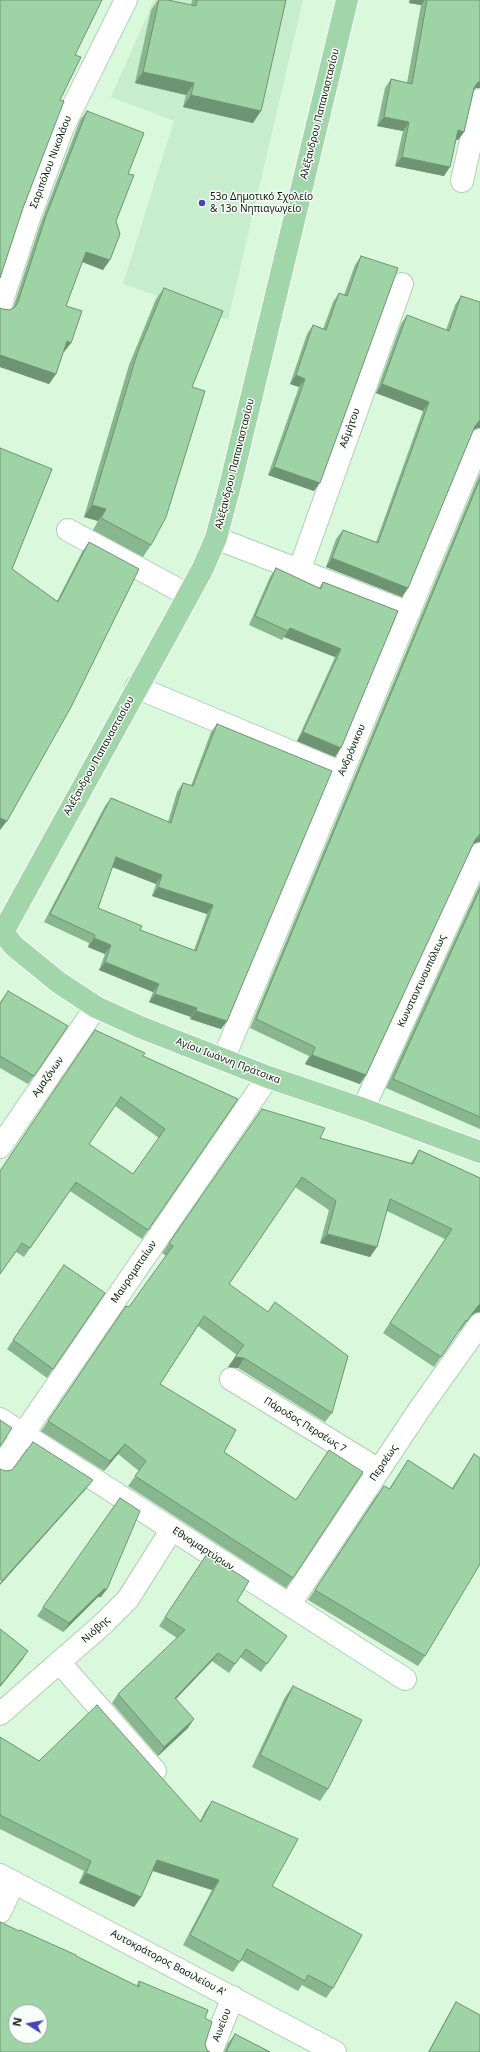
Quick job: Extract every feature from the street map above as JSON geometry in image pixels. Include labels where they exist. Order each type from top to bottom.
[{"type":"main road","name":"Αλέξανδρου Παπαναστασίου","points":[[1,930],[188,595],[216,538],[231,482],[347,0]]},
{"type":"main road","name":"Αγίου Ιωάννη Πράτσικα","points":[[1,930],[14,946],[44,972],[96,1007],[140,1027],[268,1077],[363,1109],[480,1152]]},
{"type":"street","name":"Σαριπόλου Νικολάου","points":[[0,308],[28,221],[63,126],[126,0]]},
{"type":"street","points":[[462,181],[480,100]]},
{"type":"street","name":"Αδμήτου","points":[[299,571],[402,284]]},
{"type":"street","name":"Ανδρόνικου","points":[[223,1060],[480,440]]},
{"type":"street","points":[[68,530],[188,595]]},
{"type":"street","points":[[216,538],[409,614]]},
{"type":"street","points":[[136,687],[342,773]]},
{"type":"street","name":"Κωνσταντινουπόλεως","points":[[363,1109],[480,854]]},
{"type":"street","name":"Αμαζόνων","points":[[0,1147],[96,1007]]},
{"type":"street","name":"Μαυροματαίων","points":[[0,1468],[268,1077]]},
{"type":"street","name":"Περσέως","points":[[290,1604],[379,1470],[480,1324]]},
{"type":"street","name":"Πάροδος Περσέως 7","points":[[231,1379],[379,1470]]},
{"type":"street","name":"Εθνομαρτύρων","points":[[0,1419],[405,1679]]},
{"type":"street","name":"Νιόβης","points":[[0,1714],[103,1624],[128,1599],[172,1529]]},
{"type":"street","points":[[60,1662],[156,1771]]},
{"type":"street","points":[[0,1912],[7,1878]]},
{"type":"street","name":"Αυτοκράτορος Βασιλείου A'","points":[[7,1878],[335,2052]]},
{"type":"street","name":"Αινείου","points":[[211,2052],[233,1997]]},
{"type":"shaded area","name":"53ο Δημοτικό Σχολείο & 13ο Νηπιαγωγείο","points":[[154,0],[303,0],[228,320],[123,284],[174,121],[111,97]]},
{"type":"building","points":[[0,0],[102,0],[75,55],[81,57],[60,100],[64,101],[23,208],[0,278]]},
{"type":"building","points":[[159,0],[168,0],[196,6],[197,0],[286,0],[261,111],[191,95],[194,83],[143,72]]},
{"type":"building","points":[[427,0],[480,0],[480,81],[474,88],[464,132],[458,130],[450,167],[402,157],[409,122],[384,117],[391,79],[412,84]]},
{"type":"building","points":[[87,111],[144,133],[128,174],[134,175],[116,221],[120,234],[110,260],[86,252],[66,306],[82,311],[71,343],[67,341],[56,374],[0,355],[0,308],[10,310],[15,307],[18,302],[46,216]]},
{"type":"building","points":[[361,256],[398,268],[320,483],[274,467],[305,379],[296,375],[313,325],[326,330],[339,293],[347,296]]},
{"type":"building","points":[[164,288],[223,311],[192,387],[205,391],[166,517],[151,545],[101,518],[106,509],[92,505],[137,354]]},
{"type":"building","points":[[461,296],[480,302],[480,420],[475,426],[408,588],[332,558],[343,530],[378,543],[429,402],[382,384],[407,315],[449,331]]},
{"type":"building","points":[[0,448],[52,469],[12,569],[58,602],[89,542],[139,569],[71,707],[7,821],[0,818]]},
{"type":"building","points":[[480,479],[480,834],[475,840],[366,1075],[312,1055],[315,1047],[256,1019]]},
{"type":"building","points":[[276,568],[321,589],[323,582],[398,611],[341,748],[303,732],[341,649],[290,628],[288,631],[255,616]]},
{"type":"building","points":[[217,724],[332,771],[227,1021],[196,1011],[197,1008],[155,994],[159,984],[105,962],[111,945],[94,938],[95,935],[50,914],[111,798],[171,823],[183,783],[193,786]],"holes":[[[116,857],[162,875],[158,887],[213,905],[196,951],[140,930],[142,926],[98,908]]]},
{"type":"building","points":[[480,889],[480,1117],[393,1079]]},
{"type":"building","points":[[8,991],[68,1026],[34,1076],[0,1056],[0,1004]]},
{"type":"building","points":[[95,1030],[145,1053],[143,1056],[238,1099],[148,1230],[76,1182],[30,1248],[22,1243],[0,1274],[0,1171]],"holes":[[[121,1097],[165,1129],[133,1174],[89,1144]]]},
{"type":"building","points":[[262,1109],[325,1128],[320,1138],[413,1164],[419,1150],[480,1178],[480,1304],[467,1321],[466,1320],[441,1357],[390,1323],[452,1229],[390,1199],[377,1247],[327,1234],[336,1201],[302,1177],[229,1284],[268,1312],[275,1302],[348,1356],[332,1413],[244,1358],[235,1357],[244,1345],[204,1316],[160,1384],[236,1430],[224,1452],[296,1500],[329,1450],[363,1472],[293,1578],[135,1476],[146,1461],[125,1444],[110,1461],[48,1421],[126,1306],[129,1307],[173,1246],[169,1243]]},
{"type":"building","points":[[64,1265],[105,1293],[53,1369],[13,1340]]},
{"type":"building","points":[[0,1420],[12,1428],[0,1446]]},
{"type":"building","points":[[33,1442],[93,1480],[2,1581],[0,1579],[0,1469],[5,1471],[12,1470]]},
{"type":"building","points":[[474,1454],[480,1458],[480,1564],[425,1656],[315,1590],[384,1486],[390,1489],[408,1460],[453,1489]]},
{"type":"building","points":[[120,1498],[140,1511],[107,1589],[104,1589],[69,1623],[43,1607]]},
{"type":"building","points":[[207,1554],[249,1581],[237,1601],[287,1636],[267,1664],[246,1649],[235,1664],[218,1653],[175,1698],[194,1719],[164,1747],[118,1694],[185,1630],[165,1617]]},
{"type":"building","points":[[0,1629],[28,1651],[0,1685]]},
{"type":"building","points":[[293,1686],[362,1720],[328,1789],[260,1755]]},
{"type":"building","points":[[97,1705],[201,1822],[212,1801],[298,1839],[272,1886],[362,1935],[333,1988],[308,1975],[305,1981],[247,1949],[240,1962],[190,1935],[219,1880],[157,1860],[141,1897],[86,1873],[91,1861],[0,1815],[0,1737],[39,1761]]},
{"type":"building","points":[[0,1922],[76,1955],[139,1987],[139,1981],[208,2010],[205,2018],[212,2022],[205,2044],[207,2050],[210,2052],[0,2052]]},
{"type":"building","points":[[456,2002],[480,2015],[480,2052],[429,2052]]},
{"type":"building","points":[[235,2034],[270,2052],[226,2052]]},
{"type":"place","name":"53ο Δημοτικό Σχολείο & 13ο Νηπιαγωγείο","points":[[202,203]]}]
